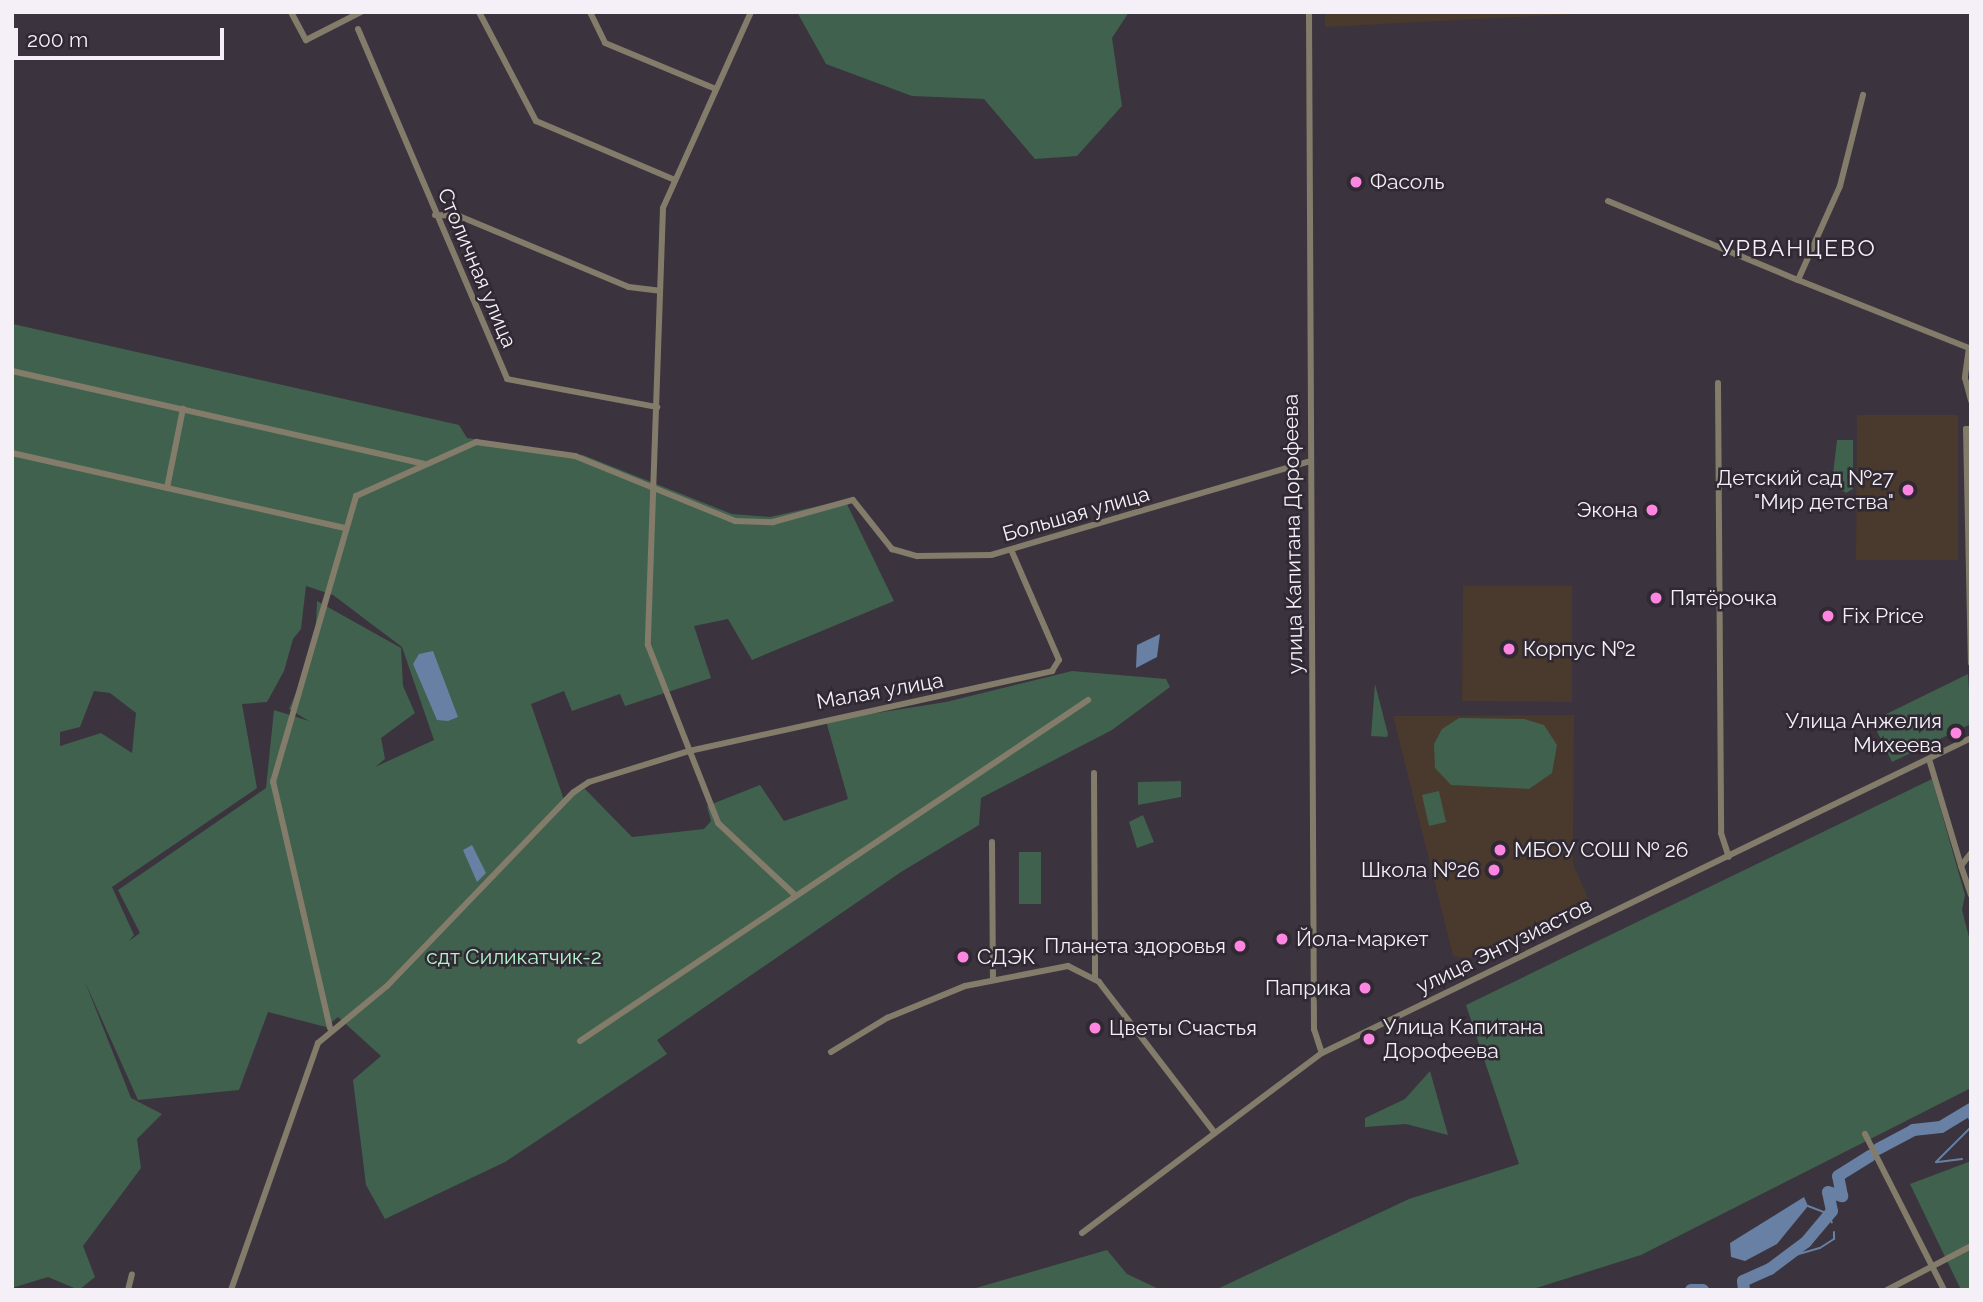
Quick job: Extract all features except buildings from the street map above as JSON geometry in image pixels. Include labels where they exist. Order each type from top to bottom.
[{"type":"street","points":[[291,12],[306,40],[361,12]]},
{"type":"street","points":[[479,12],[536,121],[676,180]]},
{"type":"street","points":[[590,12],[605,43],[716,89]]},
{"type":"street","points":[[751,12],[663,208],[648,645],[718,824],[795,895]]},
{"type":"street","name":"улица Капитана Дорофеева","points":[[1309,12],[1308,462],[1314,1029],[1322,1053]]},
{"type":"street","name":"Столичная улица","points":[[358,29],[507,379],[657,407]]},
{"type":"street","points":[[1798,280],[1840,186],[1863,94]]},
{"type":"street","points":[[1608,201],[1969,348],[1965,379],[1971,401]]},
{"type":"street","points":[[435,215],[459,216],[629,287],[660,291]]},
{"type":"street","points":[[12,371],[426,464]]},
{"type":"street","points":[[1718,383],[1721,833],[1729,857]]},
{"type":"street","points":[[167,488],[183,409]]},
{"type":"street","points":[[1971,429],[1971,663]]},
{"type":"street","points":[[232,1290],[302,1075],[330,1028],[272,782],[344,528],[356,496],[476,442],[575,456],[655,491]]},
{"type":"street","points":[[12,453],[344,528]]},
{"type":"street","name":"Большая улица","points":[[655,491],[735,521],[774,522],[853,500],[880,540],[907,555],[1012,552],[1308,462]]},
{"type":"street","name":"Малая улица","points":[[330,1028],[355,1014],[387,986],[589,782],[689,751],[1052,671],[1059,660],[1012,552]]},
{"type":"street","points":[[580,1041],[1088,700]]},
{"type":"street","name":"улица Энтузиастов","points":[[1082,1233],[1322,1053],[1971,738]]},
{"type":"street","points":[[1928,759],[1971,895]]},
{"type":"street","points":[[1094,773],[1095,978]]},
{"type":"street","points":[[992,842],[993,978]]},
{"type":"street","points":[[1961,866],[1971,853]]},
{"type":"street","points":[[831,1052],[887,1018],[993,978],[1053,966],[1081,970],[1095,978],[1214,1132]]},
{"type":"street","points":[[1865,1134],[1944,1290]]},
{"type":"street","points":[[1887,1290],[1934,1269],[1945,1255],[1971,1246]]},
{"type":"street","points":[[128,1290],[132,1274]]},
{"type":"shaded area","points":[[1325,12],[1576,12],[1576,14],[1325,27]]},
{"type":"shaded area","name":"Детский сад №27 \"Мир детства\"","points":[[1857,415],[1958,415],[1958,560],[1856,560]]},
{"type":"shaded area","points":[[1463,586],[1572,586],[1572,702],[1462,701]]},
{"type":"shaded area","name":"МБОУ СОШ № 26","points":[[1574,715],[1573,864],[1590,902],[1470,959],[1453,956],[1393,716]]},
{"type":"green space","points":[[797,12],[1129,12],[1112,38],[1122,106],[1077,156],[1035,159],[984,99],[912,96],[826,64]]},
{"type":"green space","name":"сдт Силикатчик-2","points":[[13,324],[459,425],[467,438],[583,455],[732,514],[770,517],[845,500],[894,601],[752,660],[728,619],[694,626],[711,678],[625,706],[620,694],[572,711],[564,691],[531,704],[564,800],[585,789],[632,837],[704,829],[711,821],[707,806],[760,785],[784,821],[848,799],[826,721],[946,702],[1072,671],[1166,679],[1170,687],[1112,730],[981,798],[979,825],[901,872],[657,1040],[667,1054],[505,1162],[385,1219],[366,1185],[353,1080],[381,1056],[338,1017],[326,1027],[268,1012],[239,1090],[138,1100],[85,982],[131,1098],[162,1114],[137,1139],[141,1168],[83,1246],[95,1277],[79,1290],[48,1277],[12,1288]],"holes":[[[306,586],[333,595],[402,647],[434,740],[375,767],[385,759],[381,738],[415,713],[403,686],[401,648],[317,601],[315,648],[289,709],[309,721],[274,710],[266,788],[118,890],[140,933],[129,941],[134,935],[112,887],[257,788],[242,704],[267,702],[284,671],[293,639],[301,629]],[[94,691],[110,693],[136,713],[132,753],[101,733],[60,746],[60,732],[80,727]]]},
{"type":"green space","points":[[1837,440],[1853,440],[1853,489],[1846,493],[1832,483]]},
{"type":"green space","points":[[1968,674],[1971,724],[1892,762],[1872,721]]},
{"type":"green space","points":[[1375,684],[1388,734],[1387,737],[1371,736]]},
{"type":"green space","points":[[1459,718],[1524,719],[1544,725],[1557,745],[1552,773],[1529,789],[1451,785],[1435,768],[1434,744],[1442,729]]},
{"type":"green space","points":[[1932,779],[1965,895],[1962,910],[1971,945],[1971,1088],[1641,1255],[1530,1290],[1215,1290],[1409,1199],[1519,1164],[1466,1005]]},
{"type":"green space","points":[[1181,781],[1181,797],[1138,805],[1138,782]]},
{"type":"green space","points":[[1439,791],[1446,822],[1429,826],[1422,795]]},
{"type":"green space","points":[[1143,815],[1154,842],[1137,848],[1129,822]]},
{"type":"green space","points":[[1019,852],[1041,852],[1041,904],[1019,904]]},
{"type":"green space","points":[[1430,1071],[1448,1135],[1406,1124],[1365,1127],[1365,1118],[1405,1099]]},
{"type":"green space","points":[[1971,1161],[1971,1290],[1961,1290],[1910,1184]]},
{"type":"green space","points":[[1107,1250],[1127,1274],[1161,1290],[969,1290]]},
{"type":"water","points":[[1160,634],[1157,657],[1136,668],[1137,645]]},
{"type":"water","points":[[433,651],[458,717],[448,721],[437,720],[413,664],[419,654]]},
{"type":"water","points":[[472,845],[486,873],[477,882],[463,850]]},
{"type":"water","points":[[1804,1197],[1808,1206],[1777,1244],[1745,1261],[1731,1257],[1730,1243]]},
{"type":"waterway","points":[[1878,1149],[1913,1130],[1941,1127],[1971,1109]]},
{"type":"waterway","points":[[1966,1112],[1971,1122]]},
{"type":"waterway","points":[[1962,1159],[1936,1162],[1971,1127]]},
{"type":"waterway","points":[[1744,1290],[1743,1281],[1770,1269],[1806,1242],[1832,1211],[1828,1192],[1842,1196],[1838,1176],[1870,1156]]},
{"type":"waterway","points":[[1808,1206],[1829,1214],[1832,1223]]},
{"type":"waterway","points":[[1785,1258],[1820,1248],[1834,1239],[1834,1232]]},
{"type":"waterway","points":[[1691,1290],[1703,1290]]},
{"type":"place","name":"Фасоль","points":[[1356,182]]},
{"type":"place","name":"Детский сад №27 \"Мир детства\"","points":[[1908,490]]},
{"type":"place","name":"Экона","points":[[1652,510]]},
{"type":"place","name":"Пятёрочка","points":[[1656,598]]},
{"type":"place","name":"Fix Price","points":[[1828,616]]},
{"type":"place","name":"Корпус №2","points":[[1509,649]]},
{"type":"place","name":"Улица Анжелия Михеева","points":[[1956,733]]},
{"type":"place","name":"МБОУ СОШ № 26","points":[[1500,850]]},
{"type":"place","name":"Школа №26","points":[[1494,870]]},
{"type":"place","name":"Йола-маркет","points":[[1282,939]]},
{"type":"place","name":"Планета здоровья","points":[[1240,946]]},
{"type":"place","name":"СДЭК","points":[[963,957]]},
{"type":"place","name":"Паприка","points":[[1365,988]]},
{"type":"place","name":"Цветы Счастья","points":[[1095,1028]]},
{"type":"place","name":"Улица Капитана Дорофеева","points":[[1369,1039]]},
{"type":"district","name":"УРВАНЦЕВО","points":[[1798,248]]}]
